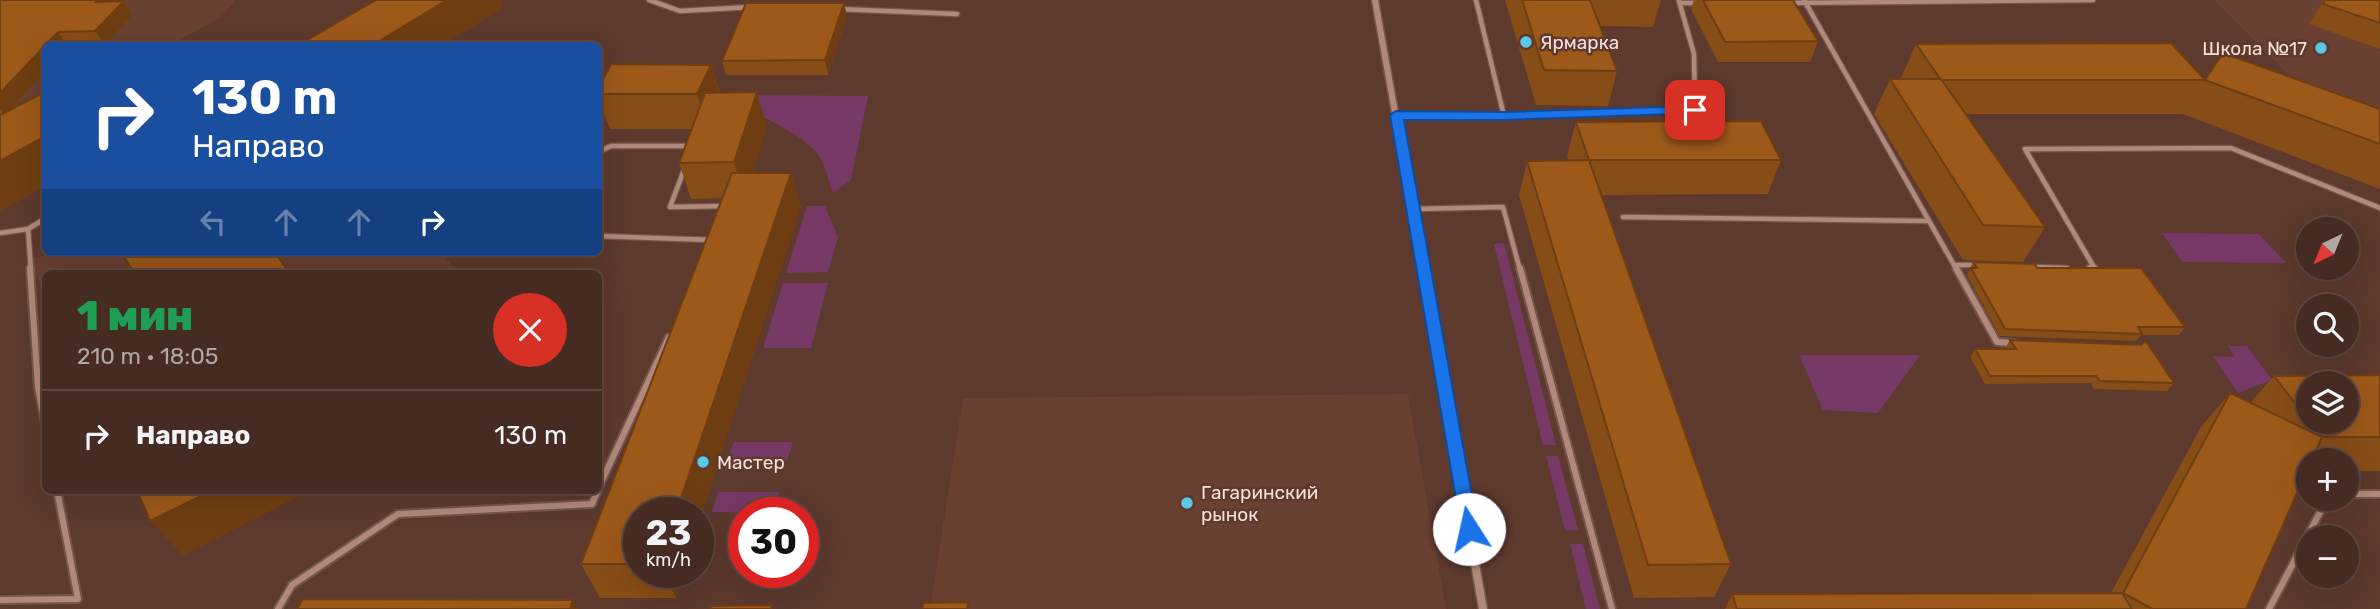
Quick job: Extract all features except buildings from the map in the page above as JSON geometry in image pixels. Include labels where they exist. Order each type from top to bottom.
[{"type":"street","points":[[1375,0],[1483,609]]},
{"type":"lane","points":[[649,0],[680,11],[757,7]]},
{"type":"lane","points":[[1476,0],[1504,116]]},
{"type":"lane","points":[[1778,3],[2093,0]]},
{"type":"lane","points":[[1396,115],[1504,116],[1695,110],[1697,93],[1688,27],[1679,1],[1708,3]]},
{"type":"lane","points":[[1805,2],[1997,342],[2025,343]]},
{"type":"lane","points":[[836,9],[957,14]]},
{"type":"lane","points":[[602,150],[611,146],[693,146],[670,207],[728,205],[723,217]]},
{"type":"lane","points":[[2082,268],[2095,269],[2025,149],[2231,148],[2380,208]]},
{"type":"lane","points":[[1413,209],[1503,207],[1612,609]]},
{"type":"lane","points":[[1623,217],[1927,220]]},
{"type":"lane","points":[[0,233],[28,229],[42,220]]},
{"type":"lane","points":[[709,252],[719,228]]},
{"type":"lane","points":[[28,229],[37,387],[42,410]]},
{"type":"lane","points":[[602,236],[715,240]]},
{"type":"lane","points":[[1954,265],[1980,265]]},
{"type":"lane","points":[[2018,267],[2069,268]]},
{"type":"lane","points":[[602,480],[674,327]]},
{"type":"lane","points":[[0,600],[78,599],[58,494]]},
{"type":"lane","points":[[278,609],[292,585],[398,514],[592,504],[596,494]]},
{"type":"lane","points":[[2359,495],[2380,494]]},
{"type":"lane","points":[[2269,609],[2321,511]]},
{"type":"shaded area","points":[[0,0],[236,0],[220,18],[176,42],[42,42],[42,116],[9,134]]},
{"type":"shaded area","name":"Школа №17","points":[[2214,0],[2380,0],[2380,120],[2309,95]]},
{"type":"shaded area","points":[[729,95],[868,96],[851,180],[833,193],[822,161],[808,144]]},
{"type":"shaded area","points":[[807,206],[825,206],[838,237],[828,272],[786,273]]},
{"type":"shaded area","points":[[2162,233],[2259,234],[2286,263],[2182,262]]},
{"type":"shaded area","points":[[1504,243],[1556,445],[1543,445],[1494,244]]},
{"type":"shaded area","points":[[42,256],[444,256],[456,270],[42,270],[42,291],[31,260]]},
{"type":"shaded area","points":[[783,283],[828,283],[811,348],[763,348]]},
{"type":"shaded area","points":[[2228,346],[2247,346],[2272,380],[2238,393],[2213,356],[2235,357]]},
{"type":"shaded area","points":[[1799,355],[1920,355],[1878,413],[1823,410]]},
{"type":"shaded area","name":"Гагаринский рынок","points":[[1408,394],[1446,609],[930,609],[963,398]]},
{"type":"shaded area","points":[[734,442],[793,442],[787,461],[727,461]]},
{"type":"shaded area","points":[[1546,456],[1558,456],[1578,530],[1565,531]]},
{"type":"shaded area","points":[[718,492],[779,492],[778,497],[728,497],[728,512],[714,512]]},
{"type":"shaded area","points":[[1570,544],[1583,544],[1600,609],[1586,609]]},
{"type":"place","name":"Ярмарка","points":[[1526,42]]},
{"type":"place","name":"Школа №17","points":[[2321,48]]},
{"type":"place","name":"Мастер","points":[[703,462]]},
{"type":"place","name":"Гагаринский рынок","points":[[1187,503]]},
{"type":"route","points":[[1469,529],[1396,115],[1504,116],[1695,110]]}]
